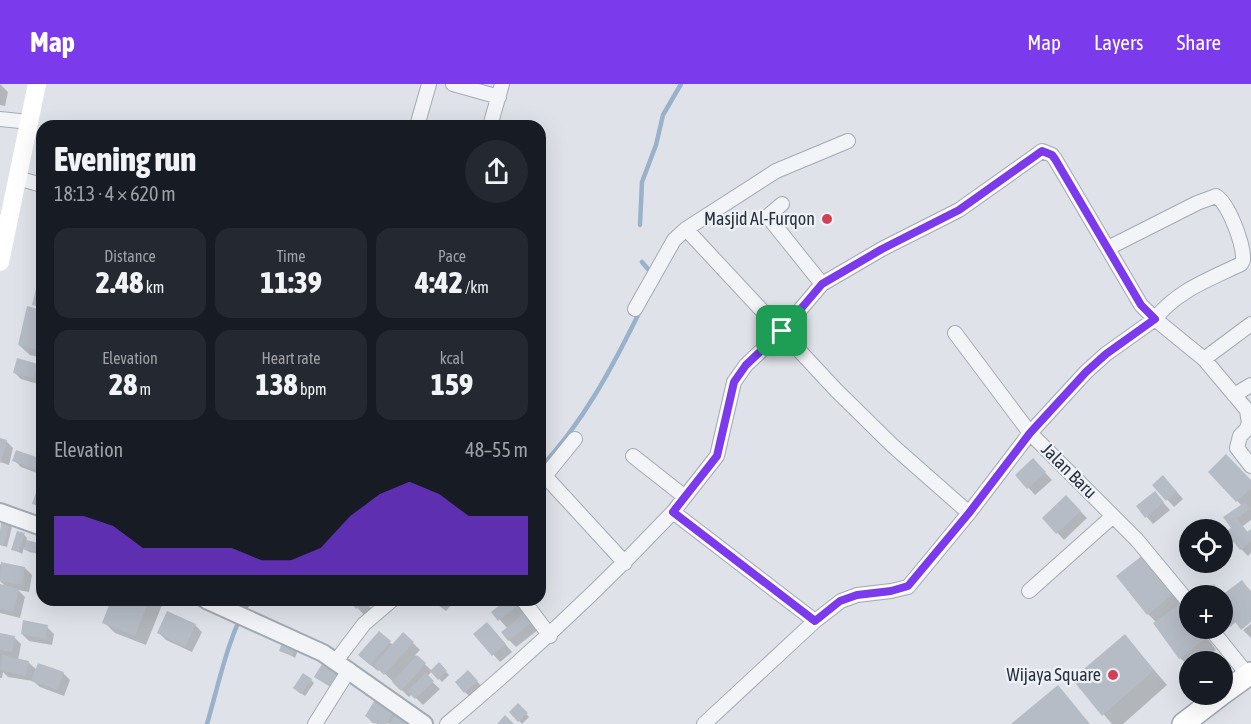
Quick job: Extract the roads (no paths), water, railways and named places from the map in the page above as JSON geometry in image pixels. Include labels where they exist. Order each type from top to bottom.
[{"type":"main road","points":[[0,262],[37,84]]},
{"type":"main road","points":[[1233,686],[1250,674]]},
{"type":"main road","points":[[1183,724],[1208,705]]},
{"type":"street","points":[[419,120],[429,84]]},
{"type":"street","points":[[453,84],[500,90],[492,120]]},
{"type":"street","points":[[0,118],[28,122]]},
{"type":"street","points":[[635,309],[674,240],[776,171],[848,141]]},
{"type":"street","points":[[447,724],[550,636],[625,563],[673,512],[717,456],[734,382],[746,365],[782,331],[822,284],[882,249],[959,210],[1042,151],[1052,155],[1055,159],[1141,305],[1204,359],[1247,410],[1249,424],[1240,436],[1237,448],[1251,466]]},
{"type":"street","points":[[17,178],[36,183]]},
{"type":"street","points":[[704,724],[815,621],[840,601],[857,595],[891,591],[908,586],[969,513],[1030,433],[1086,372],[1106,354],[1155,319],[1163,308],[1198,284],[1241,264],[1243,260],[1242,245],[1228,213],[1220,198],[1216,196],[1197,203],[1108,248]]},
{"type":"street","points":[[782,204],[769,215],[769,218],[822,284]]},
{"type":"street","points":[[689,232],[836,390],[893,446],[969,513]]},
{"type":"street","points":[[1204,359],[1251,324]]},
{"type":"street","name":"Jalan Baru","points":[[955,333],[1030,433],[1137,540],[1179,591]]},
{"type":"street","points":[[1234,395],[1251,385]]},
{"type":"street","points":[[546,473],[575,438]]},
{"type":"street","points":[[633,456],[685,497]]},
{"type":"street","points":[[546,482],[625,563]]},
{"type":"street","points":[[0,512],[36,525]]},
{"type":"street","points":[[673,512],[815,621]]},
{"type":"street","points":[[1029,591],[1113,516]]},
{"type":"street","points":[[218,606],[323,653],[424,724]]},
{"type":"street","points":[[315,724],[364,624],[385,606]]},
{"type":"street","points":[[528,606],[550,636]]},
{"type":"street","points":[[1220,639],[1250,674]]},
{"type":"waterway","points":[[640,225],[642,182],[656,145],[663,115],[681,84]]},
{"type":"waterway","points":[[642,262],[653,275]]},
{"type":"waterway","points":[[546,462],[570,432],[608,373],[640,311]]},
{"type":"waterway","points":[[207,724],[230,644],[247,606]]},
{"type":"place","name":"Masjid Al-Furqon","points":[[827,219]]},
{"type":"place","name":"Wijaya Square","points":[[1113,675]]}]
